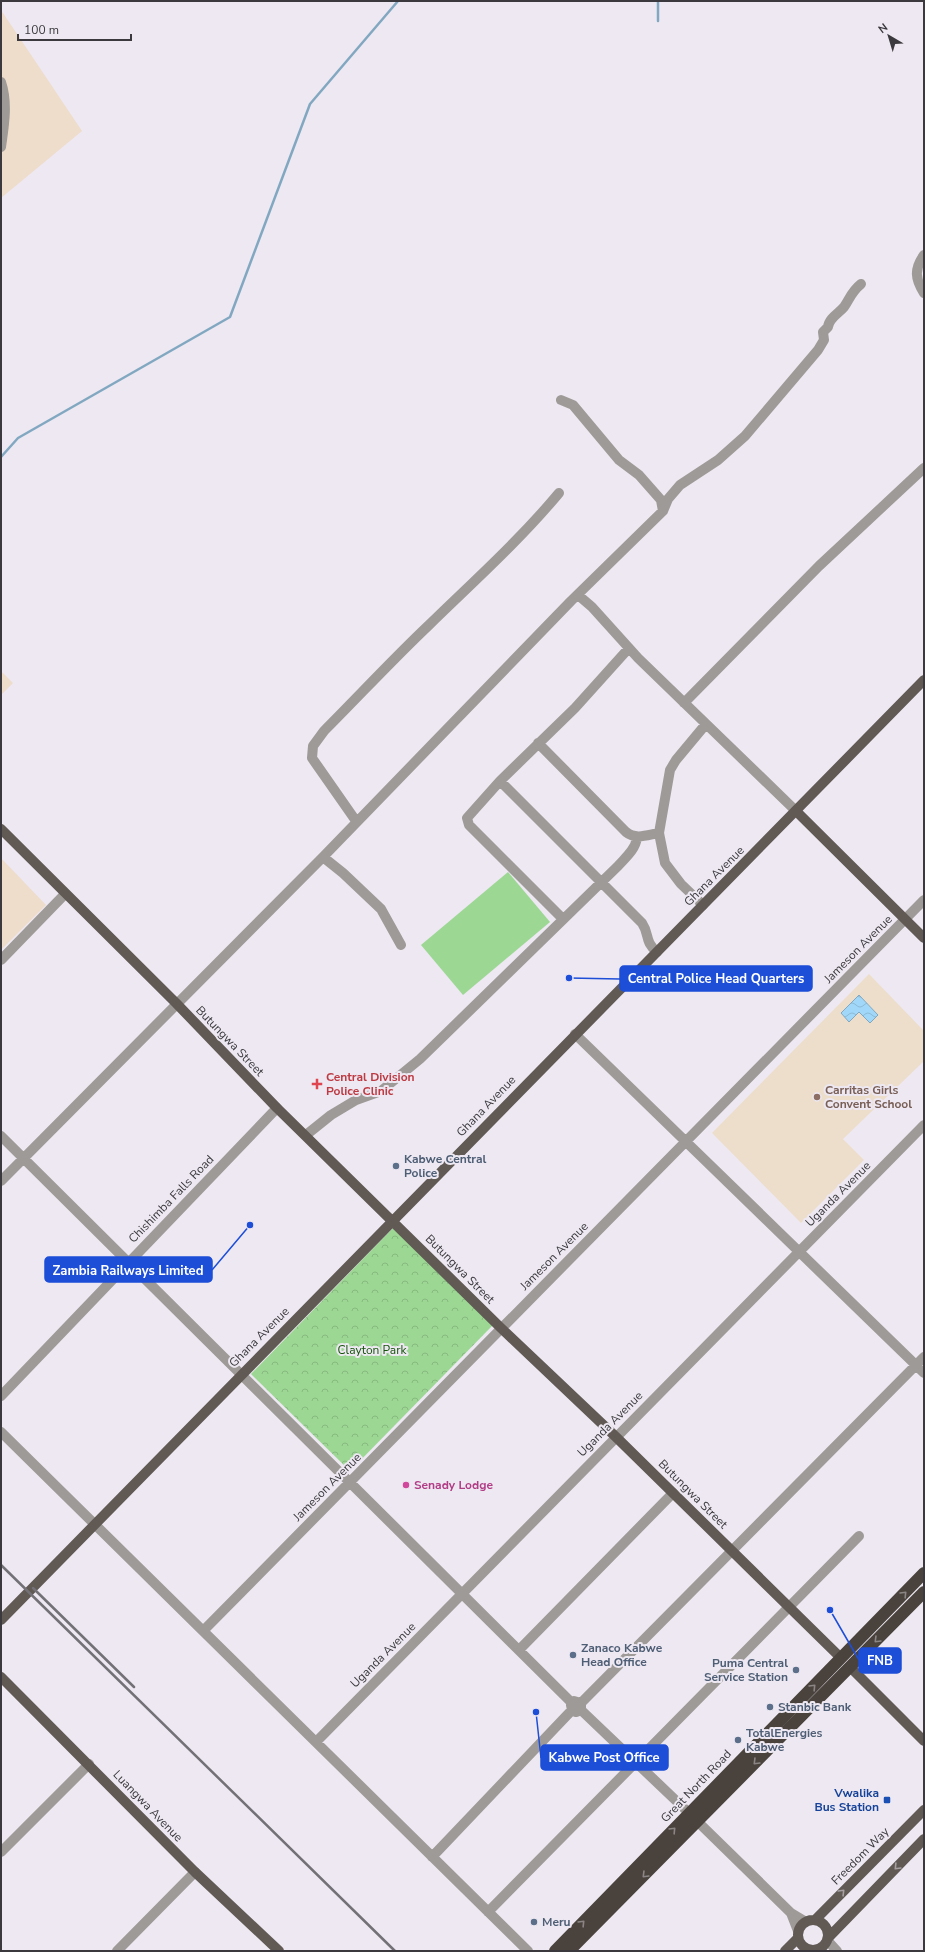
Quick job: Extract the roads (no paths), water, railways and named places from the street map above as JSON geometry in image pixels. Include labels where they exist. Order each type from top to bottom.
[{"type":"highway","name":"Great North Road","points":[[555,1951],[924,1573]]},
{"type":"highway","points":[[569,1951],[924,1592]]},
{"type":"highway","points":[[779,1721],[780,1729],[787,1731]]},
{"type":"highway","points":[[764,1736],[772,1737],[774,1744]]},
{"type":"main road","name":"Ghana Avenue","points":[[1,1620],[924,680]]},
{"type":"main road","points":[[796,811],[924,938]]},
{"type":"main road","name":"Butungwa Street","points":[[1,830],[176,1003],[277,1108],[393,1220],[501,1328],[733,1551],[841,1658]]},
{"type":"main road","points":[[850,1667],[924,1741]]},
{"type":"main road","name":"Luangwa Avenue","points":[[1,1677],[195,1872],[279,1951]]},
{"type":"main road","name":"Freedom Way","points":[[811,1921],[924,1810]]},
{"type":"main road","points":[[798,1934],[801,1945],[807,1950],[820,1950],[828,1939],[924,1839]]},
{"type":"main road","points":[[785,1951],[798,1934],[811,1921],[825,1926],[828,1939]]},
{"type":"street","points":[[1,82],[5,121],[1,147]]},
{"type":"street","points":[[924,255],[916,273],[918,282],[924,293]]},
{"type":"street","points":[[1,1181],[322,857],[578,595],[663,511],[668,499],[680,485],[718,460],[745,436],[818,350],[824,340],[823,332],[828,327],[828,323],[844,306],[849,296],[861,284]]},
{"type":"street","points":[[561,400],[573,405],[619,460],[639,475],[661,500],[663,511]]},
{"type":"street","points":[[684,703],[819,566],[924,468]]},
{"type":"street","points":[[356,821],[312,758],[313,746],[330,726],[428,626],[489,568],[560,493]]},
{"type":"street","points":[[578,595],[684,703],[796,811]]},
{"type":"street","points":[[563,919],[467,822],[469,814],[538,743],[575,708],[629,648]]},
{"type":"street","points":[[703,905],[681,884],[665,863],[659,833],[670,770],[676,760],[706,724]]},
{"type":"street","points":[[538,743],[631,836],[637,838],[659,833]]},
{"type":"street","points":[[500,781],[552,831],[600,882],[642,923],[646,928],[649,945],[657,952]]},
{"type":"street","points":[[306,1135],[331,1115],[356,1100],[381,1091],[420,1059],[631,852],[636,845],[637,838]]},
{"type":"street","points":[[322,857],[343,873],[381,909],[401,945]]},
{"type":"street","points":[[1,960],[65,894]]},
{"type":"street","name":"Jameson Avenue","points":[[203,1631],[924,900]]},
{"type":"street","points":[[575,1034],[924,1373]]},
{"type":"street","name":"Chishimba Falls Road","points":[[1,1396],[277,1108]]},
{"type":"street","name":"Uganda Avenue","points":[[316,1742],[924,1125]]},
{"type":"street","points":[[1,1136],[462,1594],[576,1706],[689,1813]]},
{"type":"street","points":[[432,1857],[576,1706],[733,1551],[924,1357]]},
{"type":"street","points":[[1,1432],[528,1951]]},
{"type":"street","points":[[519,1650],[673,1493]]},
{"type":"street","points":[[488,1912],[788,1606],[859,1536]]},
{"type":"street","points":[[1,1852],[89,1764]]},
{"type":"street","points":[[698,1822],[791,1913],[811,1921]]},
{"type":"street","points":[[117,1951],[195,1872]]},
{"type":"street","points":[[791,1913],[798,1934]]},
{"type":"street","points":[[828,1939],[837,1951]]},
{"type":"water","points":[[859,995],[878,1015],[870,1023],[859,1012],[849,1022],[841,1013]]},
{"type":"waterway","points":[[1,457],[18,438],[230,317],[310,104],[398,1]]},
{"type":"waterway","points":[[658,1],[658,21]]},
{"type":"railway","points":[[1,1565],[395,1951]]},
{"type":"railway","points":[[33,1588],[134,1687]]},
{"type":"place","name":"Central Police Head Quarters","points":[[569,978]]},
{"type":"place","name":"Central Division Police Clinic","points":[[317,1084]]},
{"type":"place","name":"Carritas Girls Convent School","points":[[817,1097]]},
{"type":"place","name":"Kabwe Central Police","points":[[396,1166]]},
{"type":"place","name":"Zambia Railways Limited","points":[[250,1225]]},
{"type":"place","name":"Senady Lodge","points":[[406,1485]]},
{"type":"place","name":"FNB","points":[[830,1610]]},
{"type":"place","name":"Zanaco Kabwe Head Office","points":[[573,1655]]},
{"type":"place","name":"Puma Central Service Station","points":[[796,1670]]},
{"type":"place","name":"Stanbic Bank","points":[[770,1707]]},
{"type":"place","name":"Kabwe Post Office","points":[[536,1712]]},
{"type":"place","name":"TotalEnergies Kabwe","points":[[738,1740]]},
{"type":"place","name":"Vwalika Bus Station","points":[[887,1800]]},
{"type":"place","name":"Meru","points":[[534,1922]]},
{"type":"park label","name":"Clayton Park","points":[[372,1350]]}]
